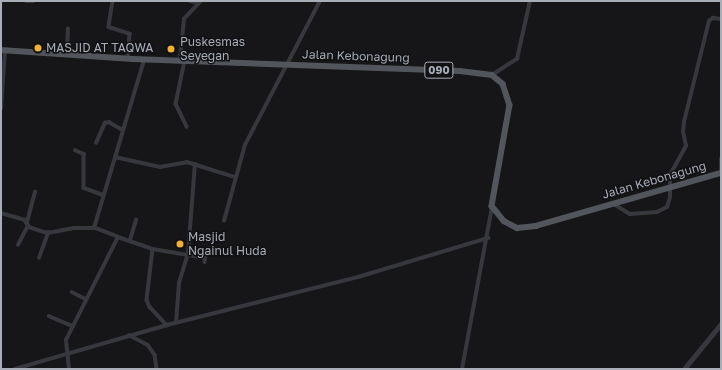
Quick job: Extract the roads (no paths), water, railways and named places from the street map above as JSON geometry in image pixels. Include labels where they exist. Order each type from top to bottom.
[{"type":"main road","name":"Jalan Kebonagung","points":[[3,50],[144,60],[183,60],[460,71],[492,75]]},
{"type":"main road","points":[[492,75],[503,84],[510,105],[492,206]]},
{"type":"main road","name":"Jalan Kebonagung","points":[[492,206],[504,221],[520,229],[721,173]]},
{"type":"street","points":[[26,1],[32,1]]},
{"type":"street","points":[[113,1],[109,27],[130,34],[128,59]]},
{"type":"street","points":[[190,1],[200,2]]},
{"type":"street","points":[[224,221],[245,145],[320,1]]},
{"type":"street","points":[[492,75],[517,59],[530,1]]},
{"type":"street","points":[[187,127],[176,104],[183,60],[184,19],[200,2]]},
{"type":"street","points":[[613,204],[629,214],[657,212],[667,207],[670,175],[686,146],[683,132],[684,122],[709,20],[713,18],[721,20]]},
{"type":"street","points":[[67,55],[68,29]]},
{"type":"street","points":[[1,109],[3,50]]},
{"type":"street","points":[[94,228],[144,60]]},
{"type":"street","points":[[96,143],[105,123],[109,122],[123,130]]},
{"type":"street","points":[[75,150],[84,154],[84,188],[103,195]]},
{"type":"street","points":[[115,157],[160,167],[178,162],[195,164],[235,177]]},
{"type":"street","points":[[721,159],[721,173]]},
{"type":"street","points":[[176,323],[179,283],[188,254],[195,164]]},
{"type":"street","points":[[18,245],[27,224],[35,192]]},
{"type":"street","points":[[462,369],[488,238],[492,206]]},
{"type":"street","points":[[1,213],[48,233],[74,228],[94,228],[153,249],[205,258],[205,262]]},
{"type":"street","points":[[130,240],[136,220]]},
{"type":"street","points":[[39,258],[48,233]]},
{"type":"street","points":[[69,369],[68,355],[65,344],[118,237]]},
{"type":"street","points":[[15,369],[68,355],[129,335],[358,277],[488,238]]},
{"type":"street","points":[[153,249],[147,300],[150,307],[167,325]]},
{"type":"street","points":[[72,292],[86,300]]},
{"type":"street","points":[[49,316],[73,326]]},
{"type":"street","points":[[684,369],[721,324]]},
{"type":"street","points":[[129,335],[148,345],[154,355],[157,369]]},
{"type":"place","name":"MASJID AT TAQWA","points":[[38,48]]},
{"type":"place","name":"Puskesmas Seyegan","points":[[171,49]]},
{"type":"place","name":"Masjid Ngainul Huda","points":[[180,244]]}]
